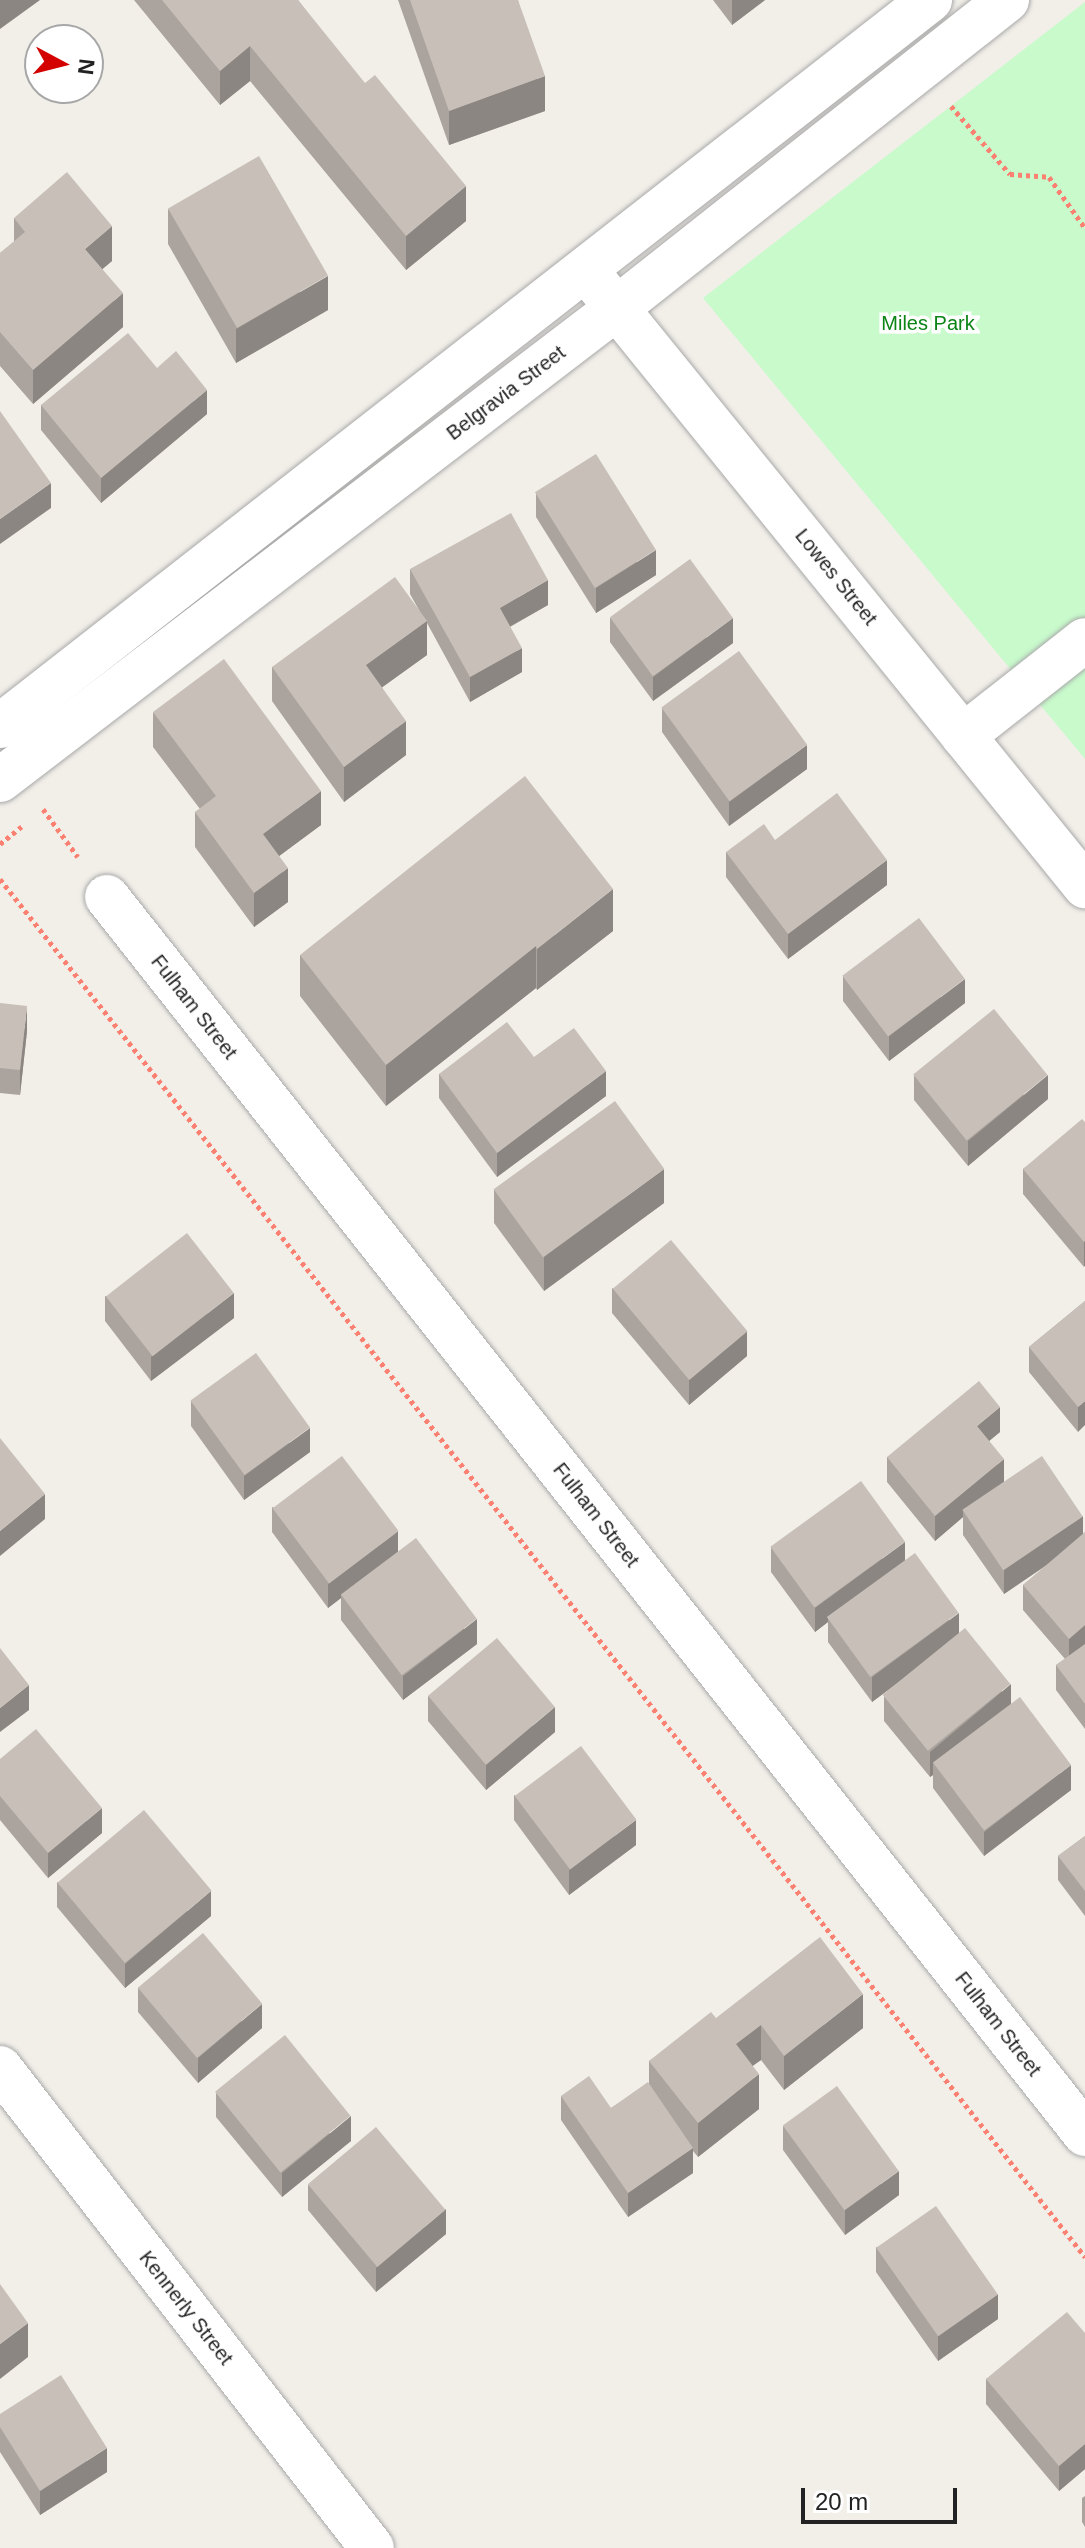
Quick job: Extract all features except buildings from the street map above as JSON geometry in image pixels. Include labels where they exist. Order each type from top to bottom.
[{"type":"street","points":[[14,769],[1,723],[930,0]]},
{"type":"street","name":"Belgravia Street","points":[[14,769],[617,308],[1007,0]]},
{"type":"street","name":"Lowes Street","points":[[585,270],[1085,886]]},
{"type":"street","points":[[963,736],[1085,640]]},
{"type":"street","name":"Fulham Street","points":[[107,897],[1085,2134]]},
{"type":"street","name":"Kennerly Street","points":[[0,2068],[372,2548]]},
{"type":"path","points":[[947,100],[1010,174],[1049,177],[1085,228]]},
{"type":"path","points":[[0,844],[56,800]]},
{"type":"path","points":[[43,809],[107,897]]},
{"type":"path","points":[[0,879],[1085,2257]]},
{"type":"green space","name":"Miles Park","points":[[1085,2],[1085,759],[703,298]]}]
